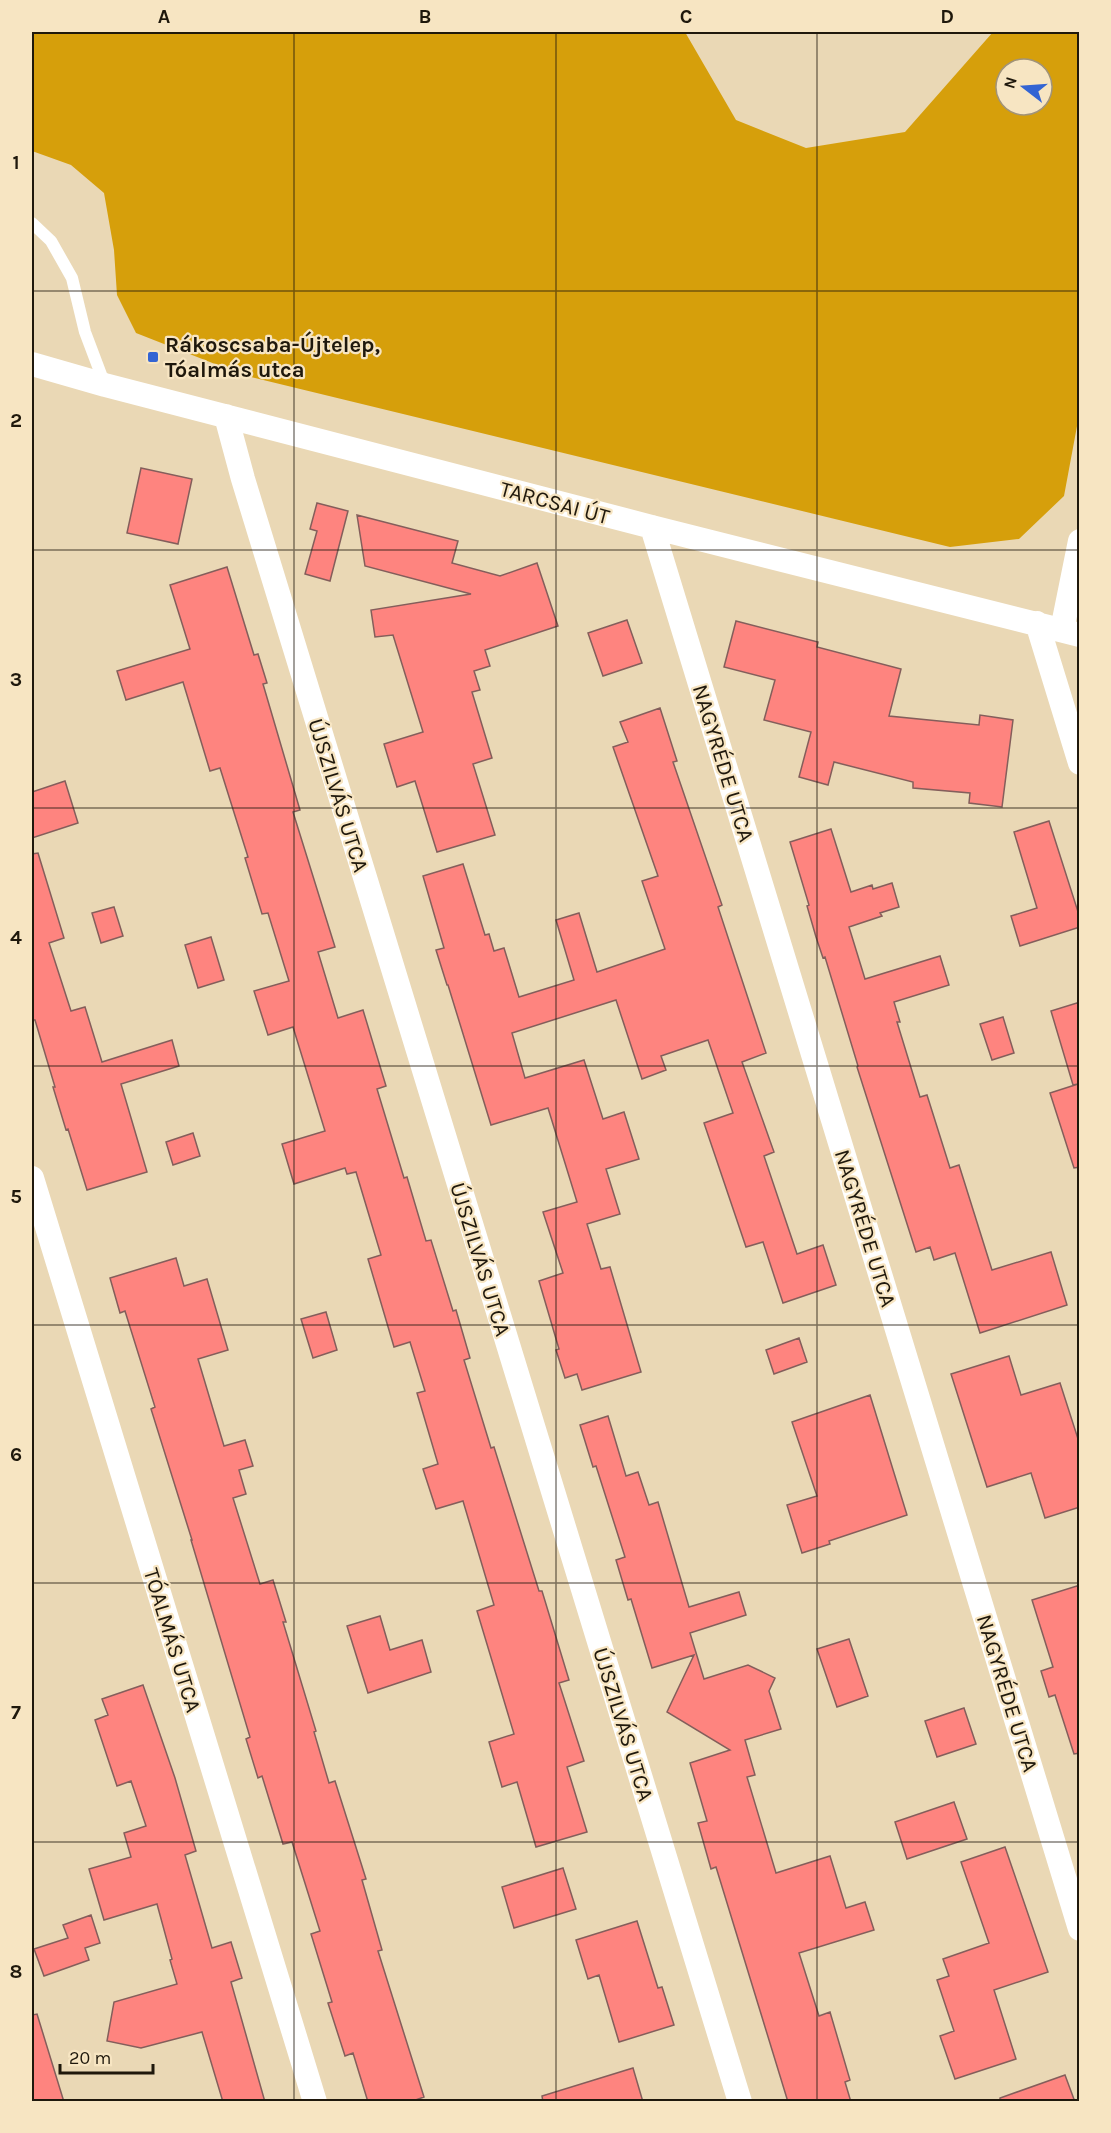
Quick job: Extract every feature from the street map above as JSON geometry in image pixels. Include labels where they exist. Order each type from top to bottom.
[{"type":"street","name":"TARCSAI ÚT","points":[[32,364],[652,528],[1071,632]]},
{"type":"street","name":"ÚJSZILVÁS UTCA","points":[[226,416],[243,479],[740,2102]]},
{"type":"street","name":"NAGYRÉDE UTCA","points":[[652,528],[1080,1929]]},
{"type":"street","points":[[1071,632],[1080,540]]},
{"type":"street","points":[[1037,623],[1080,763]]},
{"type":"street","name":"TÓALMÁS UTCA","points":[[32,1178],[315,2102]]},
{"type":"lane","points":[[32,223],[51,240],[72,278],[85,332],[105,385]]},
{"type":"shaded area","points":[[32,32],[685,32],[736,120],[806,148],[905,132],[993,32],[1079,32],[1080,410],[1064,496],[1019,539],[950,547],[243,375],[136,333],[117,295],[114,250],[104,193],[71,165],[32,151]]},
{"type":"building","points":[[141,468],[192,479],[178,544],[127,533]]},
{"type":"building","points":[[317,503],[348,511],[330,581],[305,574],[317,531],[310,529]]},
{"type":"building","points":[[357,515],[458,541],[452,563],[500,576],[537,563],[558,626],[485,650],[490,666],[474,671],[480,690],[472,692],[492,758],[473,764],[495,835],[437,852],[415,781],[397,787],[384,744],[423,732],[393,635],[375,637],[371,610],[471,594],[365,566]]},
{"type":"building","points":[[227,567],[254,655],[258,654],[267,683],[263,684],[300,810],[293,812],[335,947],[318,952],[338,1018],[363,1010],[386,1086],[377,1089],[404,1178],[407,1177],[426,1241],[431,1240],[453,1311],[456,1310],[470,1358],[464,1360],[539,1591],[542,1591],[569,1680],[559,1683],[584,1761],[567,1767],[587,1832],[536,1847],[517,1782],[502,1787],[489,1742],[514,1734],[477,1611],[494,1605],[463,1501],[436,1509],[423,1469],[438,1464],[417,1393],[425,1391],[410,1342],[394,1347],[368,1259],[381,1255],[356,1172],[347,1174],[345,1168],[294,1184],[282,1144],[325,1131],[293,1027],[268,1035],[254,991],[289,981],[268,913],[262,914],[245,858],[248,857],[220,768],[210,771],[183,682],[126,700],[117,671],[190,649],[170,585]]},
{"type":"building","points":[[627,620],[642,663],[603,676],[588,633]]},
{"type":"building","points":[[736,621],[818,642],[817,647],[901,669],[889,716],[979,725],[980,715],[1013,720],[1002,807],[969,803],[970,793],[913,788],[913,782],[834,762],[828,785],[799,777],[811,732],[764,720],[775,680],[724,667]]},
{"type":"building","points":[[660,708],[677,761],[673,762],[722,905],[718,907],[766,1053],[742,1062],[774,1152],[764,1156],[797,1254],[823,1245],[836,1285],[783,1303],[763,1242],[746,1247],[704,1123],[733,1113],[708,1040],[661,1056],[666,1070],[642,1079],[616,1000],[512,1033],[525,1078],[584,1060],[603,1119],[624,1112],[639,1159],[606,1169],[620,1214],[587,1224],[601,1269],[610,1267],[641,1372],[582,1390],[577,1374],[565,1378],[539,1281],[563,1273],[543,1212],[577,1202],[548,1108],[491,1125],[436,950],[444,948],[423,876],[463,864],[485,935],[489,934],[494,951],[504,948],[519,997],[574,980],[556,920],[579,913],[597,972],[665,949],[642,881],[658,876],[613,747],[628,742],[620,722]]},
{"type":"building","points":[[65,781],[78,823],[32,838],[32,792]]},
{"type":"building","points":[[1049,821],[1080,918],[1080,927],[1020,946],[1011,916],[1037,908],[1014,832]]},
{"type":"building","points":[[831,829],[851,892],[872,885],[873,889],[892,883],[899,907],[880,913],[882,916],[849,927],[865,979],[940,956],[949,985],[894,1002],[900,1022],[897,1022],[920,1097],[927,1095],[950,1168],[959,1165],[992,1270],[1051,1252],[1067,1305],[980,1333],[955,1253],[934,1260],[930,1247],[916,1252],[857,1067],[825,957],[823,958],[816,937],[790,842]]},
{"type":"building","points":[[38,853],[64,938],[49,943],[71,1011],[85,1007],[102,1062],[172,1040],[179,1066],[121,1084],[147,1172],[87,1190],[68,1129],[66,1130],[35,1020],[32,1020],[32,854]]},
{"type":"building","points":[[114,907],[123,936],[101,943],[92,913]]},
{"type":"building","points":[[211,937],[224,980],[198,988],[185,945]]},
{"type":"building","points":[[1080,1002],[1080,1167],[1074,1168],[1050,1093],[1078,1084],[1073,1085],[1051,1011]]},
{"type":"building","points":[[1003,1017],[1014,1053],[992,1060],[980,1024]]},
{"type":"building","points":[[193,1133],[200,1156],[173,1165],[166,1142]]},
{"type":"building","points":[[176,1258],[184,1286],[207,1279],[228,1350],[198,1359],[224,1446],[245,1440],[253,1466],[239,1470],[246,1494],[233,1498],[260,1584],[273,1580],[329,1783],[335,1781],[366,1879],[362,1880],[382,1950],[378,1951],[424,2097],[410,2102],[368,2102],[353,2053],[345,2056],[328,2003],[332,2002],[311,1934],[320,1931],[292,1842],[283,1844],[262,1776],[258,1778],[246,1739],[250,1737],[151,1409],[155,1407],[125,1311],[120,1313],[110,1278]]},
{"type":"building","points":[[326,1312],[337,1350],[313,1358],[301,1319]]},
{"type":"building","points":[[799,1338],[807,1362],[774,1374],[766,1350]]},
{"type":"building","points":[[1009,1356],[1021,1395],[1060,1383],[1080,1445],[1080,1507],[1045,1518],[1031,1473],[987,1487],[951,1374]]},
{"type":"building","points":[[870,1395],[907,1515],[829,1541],[830,1544],[802,1553],[787,1505],[817,1496],[792,1422]]},
{"type":"building","points":[[608,1416],[626,1476],[638,1472],[649,1505],[658,1502],[689,1607],[739,1592],[746,1615],[690,1633],[704,1679],[748,1665],[775,1678],[769,1691],[781,1729],[745,1740],[755,1775],[747,1777],[776,1873],[830,1856],[846,1908],[865,1902],[874,1930],[799,1953],[819,2016],[830,2012],[850,2080],[845,2082],[851,2102],[788,2102],[716,1867],[711,1869],[698,1823],[707,1821],[690,1763],[730,1750],[667,1712],[694,1655],[652,1668],[631,1599],[628,1600],[616,1560],[625,1557],[596,1466],[593,1467],[580,1425]]},
{"type":"building","points":[[1080,1585],[1080,1753],[1074,1754],[1055,1695],[1049,1697],[1041,1671],[1053,1667],[1032,1600]]},
{"type":"building","points":[[380,1616],[390,1650],[422,1640],[431,1672],[368,1693],[347,1626]]},
{"type":"building","points":[[849,1639],[868,1696],[837,1707],[817,1649]]},
{"type":"building","points":[[143,1685],[175,1778],[196,1851],[185,1855],[212,1948],[231,1942],[242,1978],[231,1982],[265,2102],[223,2102],[202,2032],[141,2048],[107,2041],[114,2002],[177,1984],[157,1904],[104,1920],[89,1869],[131,1857],[124,1833],[146,1826],[131,1781],[117,1786],[95,1720],[108,1715],[102,1699]]},
{"type":"building","points":[[964,1708],[976,1744],[937,1757],[925,1721]]},
{"type":"building","points":[[954,1802],[967,1839],[907,1859],[895,1822]]},
{"type":"building","points":[[1005,1847],[1048,1972],[994,1990],[1016,2059],[955,2079],[940,2036],[954,2031],[937,1980],[949,1976],[943,1959],[989,1943],[961,1862]]},
{"type":"building","points":[[563,1868],[576,1909],[514,1928],[502,1887]]},
{"type":"building","points":[[91,1915],[100,1943],[85,1948],[89,1960],[44,1976],[34,1949],[68,1938],[63,1925]]},
{"type":"building","points":[[637,1921],[658,1988],[662,1987],[674,2025],[619,2042],[599,1975],[588,1979],[576,1940]]},
{"type":"building","points":[[37,2014],[64,2102],[32,2102],[32,2015]]},
{"type":"building","points":[[633,2068],[643,2102],[543,2102],[542,2096]]},
{"type":"building","points":[[1065,2075],[1075,2102],[1000,2102],[1000,2098]]},
{"type":"place","name":"Rákoscsaba-Újtelep, Tóalmás utca","points":[[153,357]]}]
